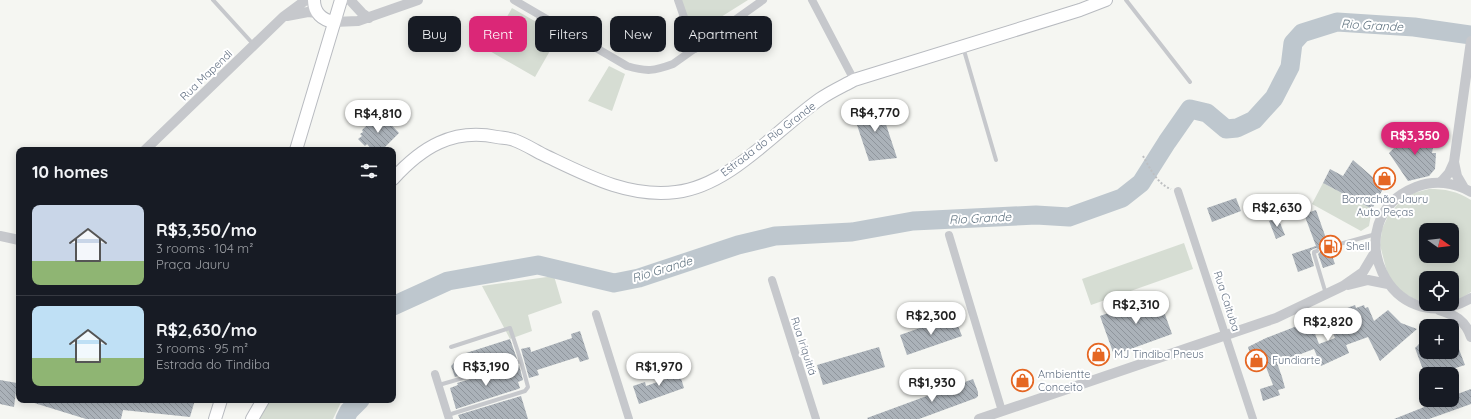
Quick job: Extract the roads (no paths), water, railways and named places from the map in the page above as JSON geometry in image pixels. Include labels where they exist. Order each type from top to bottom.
[{"type":"main road","points":[[314,0],[317,13],[323,18],[334,22]]},
{"type":"main road","points":[[297,147],[341,0]]},
{"type":"main road","name":"Estrada do Rio Grande","points":[[396,176],[416,156],[438,142],[461,135],[484,134],[514,140],[590,178],[618,187],[646,192],[677,192],[705,185],[734,168],[820,99],[854,80],[1080,10],[1106,0]]},
{"type":"main road","points":[[215,419],[220,403]]},
{"type":"main road","points":[[252,419],[261,403]]},
{"type":"street","name":"Rua Mapendi","points":[[148,147],[283,17],[306,0]]},
{"type":"street","points":[[350,0],[369,18]]},
{"type":"street","points":[[334,22],[352,22],[369,18],[418,0]]},
{"type":"street","points":[[514,0],[628,66],[642,70],[658,70],[673,64],[691,52]]},
{"type":"street","points":[[678,0],[684,16]]},
{"type":"street","points":[[741,16],[763,0]]},
{"type":"street","points":[[812,0],[854,80]]},
{"type":"street","points":[[283,17],[298,13],[317,13]]},
{"type":"street","points":[[1441,182],[1449,173],[1454,162],[1471,41]]},
{"type":"street","points":[[1454,162],[1457,176],[1467,190]]},
{"type":"street","points":[[1419,305],[1408,301],[1395,292],[1388,284],[1380,269],[1375,252],[1376,234],[1382,217],[1392,202],[1406,191],[1423,184],[1441,182],[1467,190]]},
{"type":"street","name":"Rua Caituba","points":[[1178,191],[1254,419]]},
{"type":"street","points":[[949,235],[1004,415]]},
{"type":"street","points":[[0,236],[16,239]]},
{"type":"street","points":[[980,419],[1004,415],[1276,318],[1343,286],[1363,272],[1375,252]]},
{"type":"street","name":"Rua Iriquitiá","points":[[772,280],[816,419]]},
{"type":"street","points":[[1343,286],[1368,280],[1388,284]]},
{"type":"street","points":[[1459,304],[1471,298]]},
{"type":"street","points":[[1442,311],[1457,316],[1468,328],[1471,337]]},
{"type":"street","points":[[596,314],[629,419]]},
{"type":"street","points":[[435,374],[448,417]]},
{"type":"lane","points":[[213,0],[254,45]]},
{"type":"lane","points":[[1126,0],[1190,82]]},
{"type":"lane","points":[[962,46],[996,160]]},
{"type":"lane","points":[[1329,247],[1376,234]]},
{"type":"lane","points":[[1317,251],[1314,252],[1314,254],[1326,294]]},
{"type":"lane","points":[[448,417],[527,389],[528,387],[511,329],[508,328],[451,348]]},
{"type":"lane","points":[[438,385],[521,361]]},
{"type":"waterway","name":"Rio Grande","points":[[396,305],[448,281],[538,265],[614,283],[639,278],[738,245],[775,236],[852,232],[913,221],[1036,215],[1069,217],[1122,198],[1141,183],[1190,109],[1207,113],[1226,129],[1237,128],[1254,120],[1274,98],[1290,67],[1293,43],[1302,33],[1337,22],[1414,27],[1471,35]]},
{"type":"waterway","name":"Rio Grande","points":[[345,419],[349,411],[357,403]]},
{"type":"place","name":"Borrachão Jauru Auto Peças","points":[[1385,179]]},
{"type":"place","name":"Shell","points":[[1330,246]]},
{"type":"place","name":"MJ Tindiba Pneus","points":[[1099,354]]},
{"type":"place","name":"Fundiarte","points":[[1256,360]]},
{"type":"place","name":"Ambientte Conceito","points":[[1023,380]]}]
